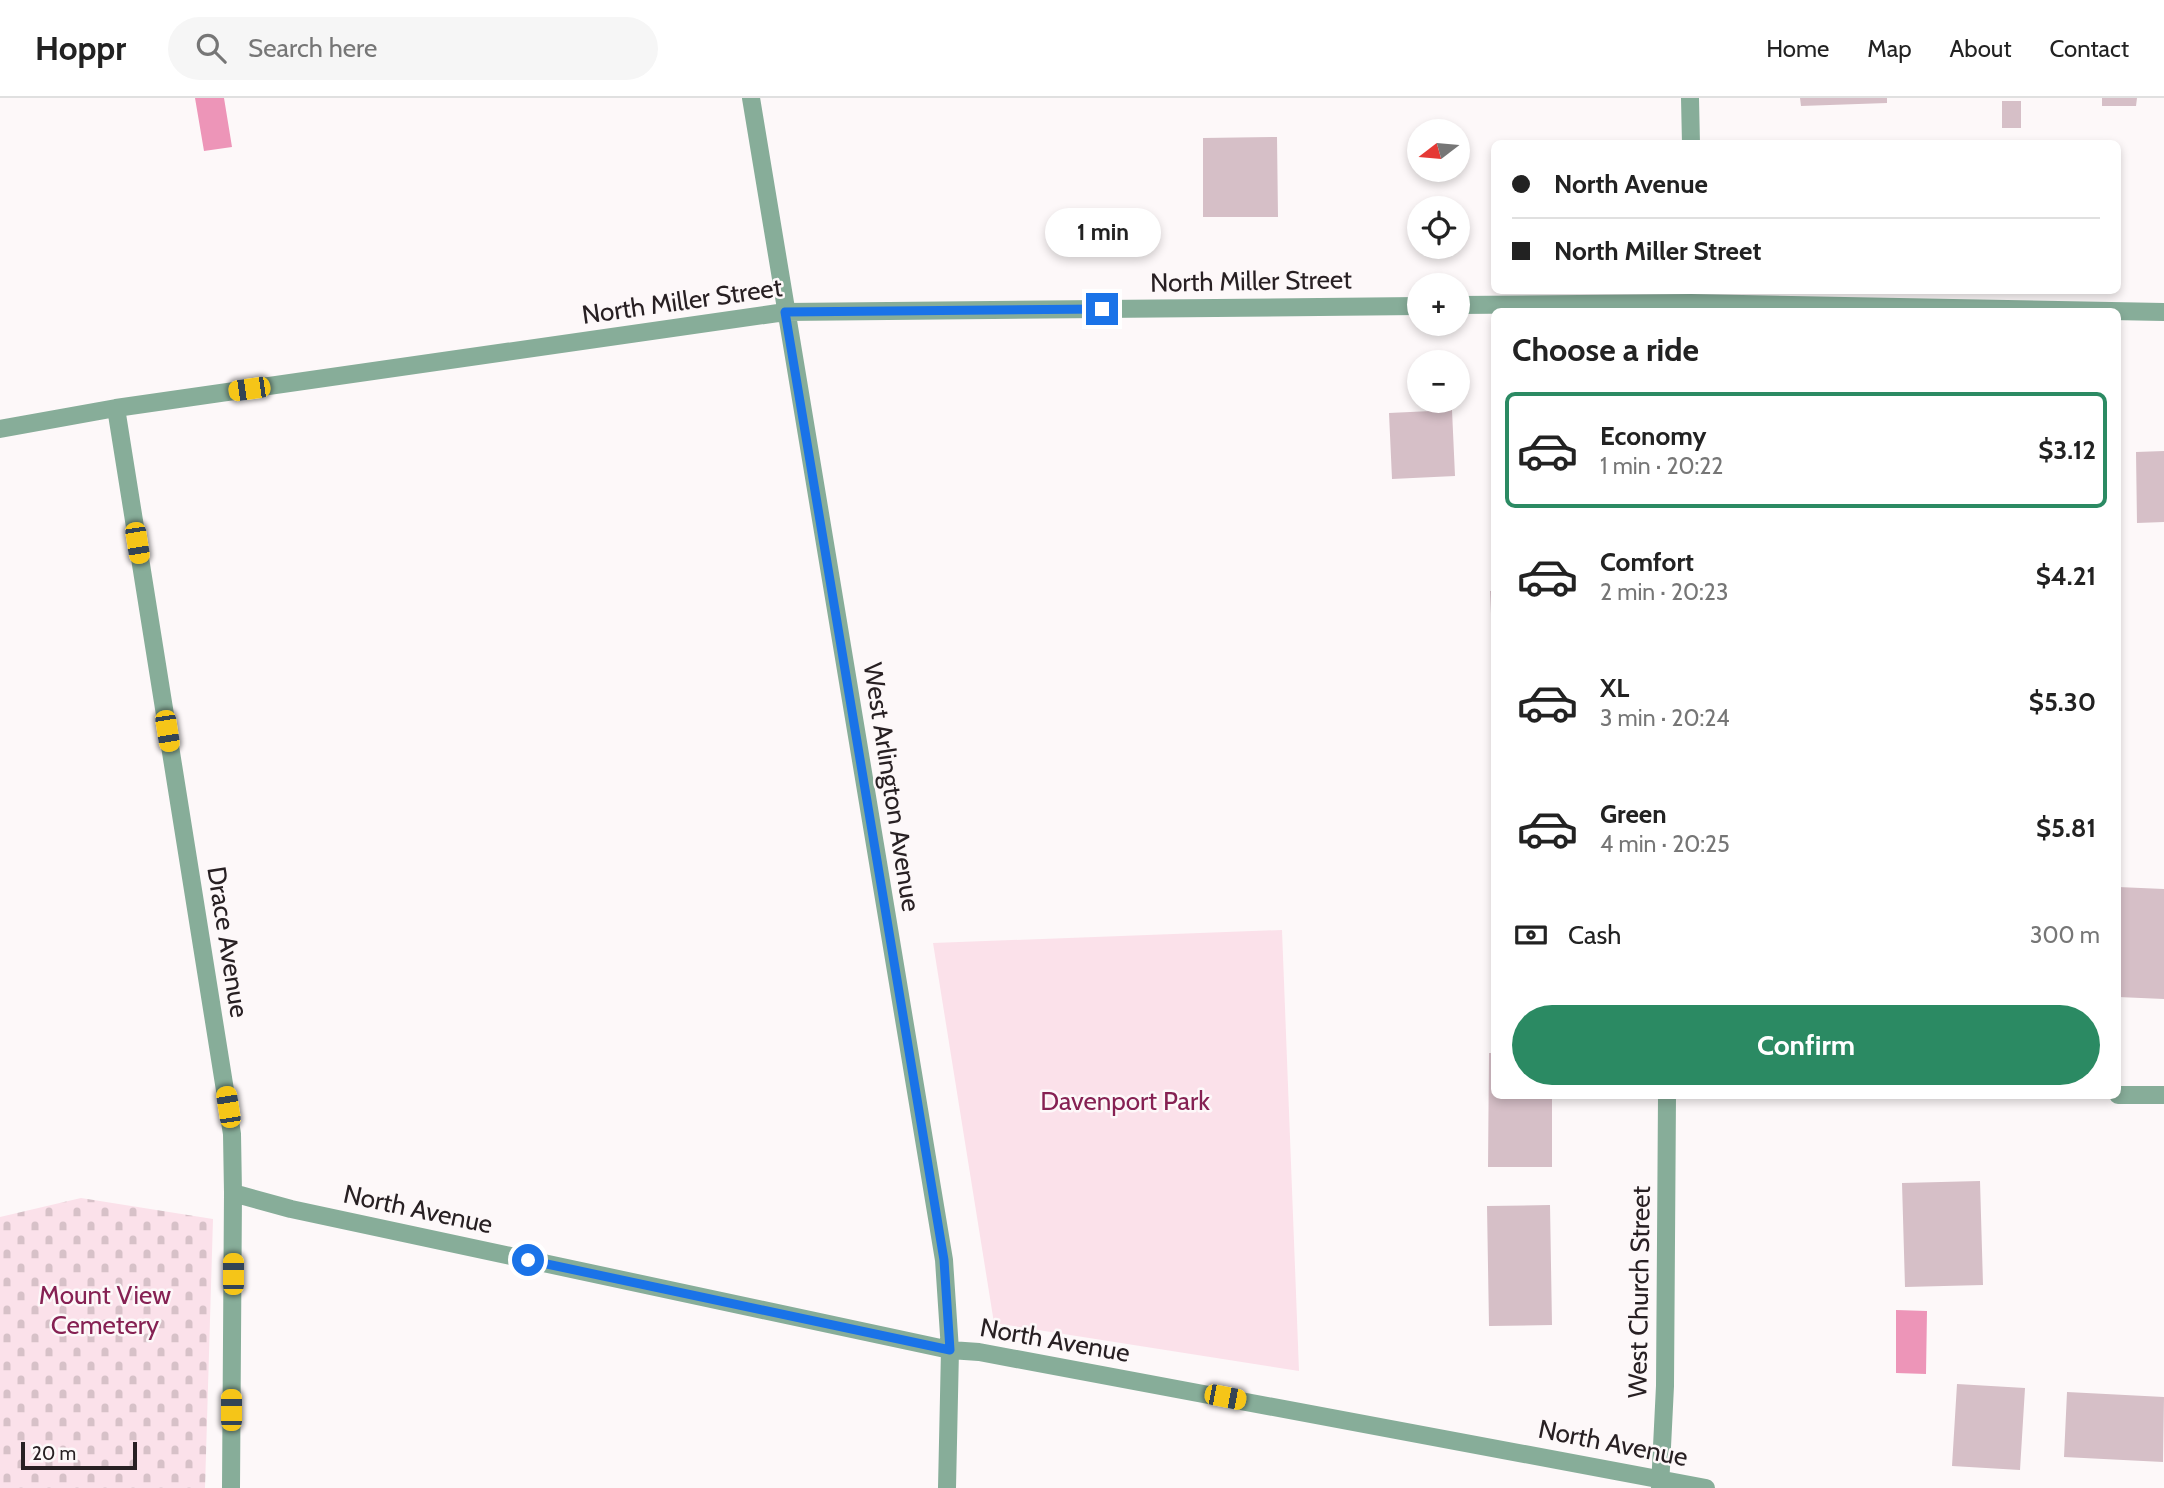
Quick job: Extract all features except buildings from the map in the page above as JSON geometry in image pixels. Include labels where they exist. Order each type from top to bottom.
[{"type":"street","name":"West Arlington Avenue","points":[[751,98],[944,1260],[950,1350],[947,1488]]},
{"type":"street","points":[[1690,98],[1691,140]]},
{"type":"street","points":[[1470,305],[1691,302],[1975,308]]},
{"type":"street","name":"North Miller Street","points":[[0,429],[116,408],[785,312],[1407,306]]},
{"type":"street","points":[[2121,311],[2164,312]]},
{"type":"street","name":"Drace Avenue","points":[[116,408],[232,1134],[231,1488]]},
{"type":"street","points":[[2121,1095],[2164,1095]]},
{"type":"street","name":"West Church Street","points":[[1660,1483],[1665,1386],[1667,1099]]},
{"type":"street","name":"North Avenue","points":[[233,1193],[291,1209],[950,1350],[993,1354],[1660,1483],[1706,1488]]},
{"type":"green space","name":"Davenport Park","points":[[1282,930],[1299,1371],[994,1323],[933,943]]},
{"type":"green space","name":"Mount View Cemetery","points":[[81,1198],[213,1219],[205,1488],[0,1488],[0,1217]]},
{"type":"shaded area","points":[[195,98],[224,98],[232,147],[204,151]]},
{"type":"shaded area","points":[[1896,1310],[1927,1311],[1926,1374],[1896,1373]]},
{"type":"route","points":[[528,1260],[950,1350],[944,1260],[785,312],[1102,309]]}]
